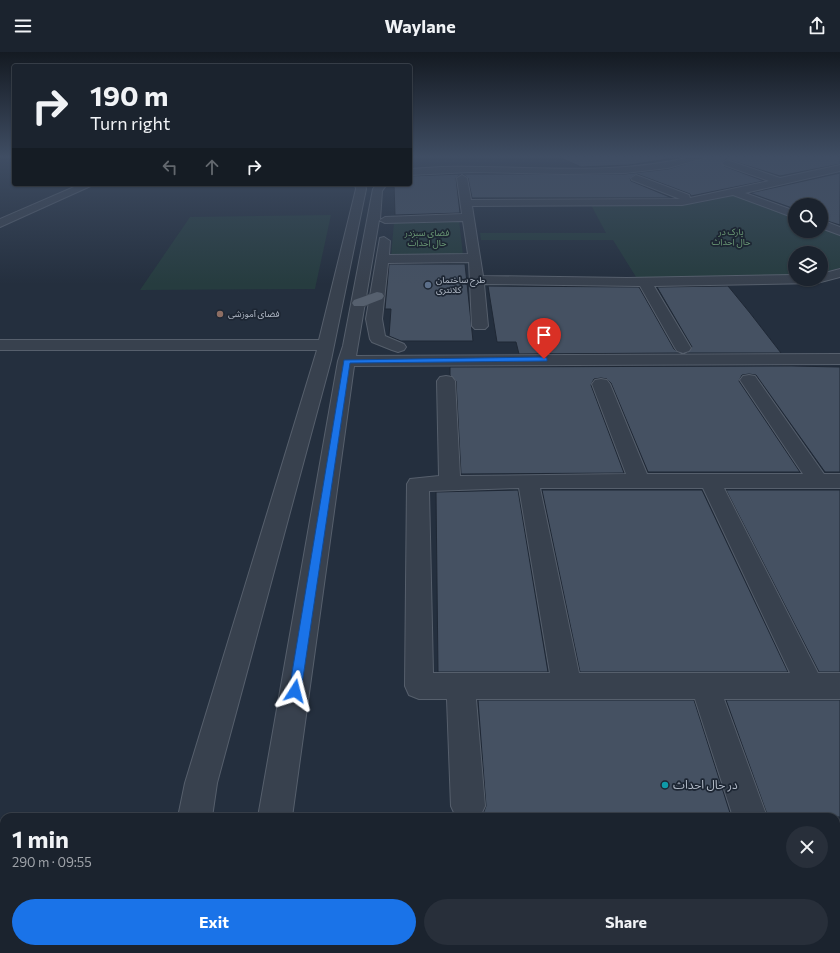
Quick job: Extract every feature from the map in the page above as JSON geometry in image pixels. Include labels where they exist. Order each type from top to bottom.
[{"type":"street","points":[[0,217],[41,199]]},
{"type":"street","points":[[0,223],[55,199]]},
{"type":"street","points":[[320,314],[349,199]]},
{"type":"street","points":[[196,813],[201,783],[358,199]]},
{"type":"street","points":[[376,199],[368,300],[378,339],[398,347]]},
{"type":"street","points":[[276,813],[349,354],[382,259],[386,199]]},
{"type":"street","points":[[466,199],[477,280],[480,326]]},
{"type":"street","points":[[467,203],[598,202],[699,199]]},
{"type":"street","points":[[753,199],[788,212]]},
{"type":"street","points":[[385,220],[468,217]]},
{"type":"street","points":[[828,227],[840,231]]},
{"type":"street","points":[[382,259],[474,258]]},
{"type":"street","points":[[828,276],[840,273]]},
{"type":"street","points":[[477,280],[644,281],[788,279]]},
{"type":"street","points":[[644,281],[683,348]]},
{"type":"street","points":[[0,345],[320,344]]},
{"type":"street","points":[[0,360],[320,344]]},
{"type":"street","points":[[349,354],[398,347],[840,349]]},
{"type":"street","points":[[349,354],[840,359]]},
{"type":"street","points":[[749,380],[818,481]]},
{"type":"street","points":[[446,381],[450,484]]},
{"type":"street","points":[[600,384],[639,480]]},
{"type":"street","points":[[840,481],[639,480],[418,484],[419,686],[840,686]]},
{"type":"street","points":[[528,481],[567,686]]},
{"type":"street","points":[[710,481],[810,686]]},
{"type":"street","points":[[461,686],[468,806]]},
{"type":"street","points":[[704,686],[749,813]]},
{"type":"green space","name":"پارک در حال احداث","points":[[717,199],[746,199],[788,214],[788,238],[828,238],[828,230],[840,234],[840,268],[828,271],[828,246],[788,246],[788,277],[636,277],[613,240],[481,240],[480,233],[606,233],[591,205],[699,203]]},
{"type":"green space","points":[[331,215],[315,289],[140,290],[190,217]]},
{"type":"green space","name":"فضای سبزدر حال احداث","points":[[459,220],[463,255],[391,257],[394,222]]},
{"type":"building","points":[[394,199],[458,199],[460,213],[395,215]]},
{"type":"building","points":[[767,199],[788,199],[788,207]]},
{"type":"building","points":[[828,199],[840,199],[840,225],[828,221]]},
{"type":"building","points":[[389,264],[465,264],[473,341],[401,341],[389,336],[391,309],[385,309]]},
{"type":"building","points":[[488,286],[639,287],[674,349],[679,353],[519,354],[516,342],[497,342]]},
{"type":"building","points":[[728,286],[781,353],[687,353],[692,347],[657,287]]},
{"type":"building","points":[[450,367],[840,367],[840,472],[825,472],[756,375],[749,374],[742,375],[739,381],[800,472],[648,472],[611,383],[607,379],[601,378],[594,379],[591,385],[624,473],[461,474],[456,381],[450,375]]},
{"type":"building","points":[[518,490],[548,672],[438,672],[436,492]]},
{"type":"building","points":[[542,490],[702,490],[788,672],[580,672]]},
{"type":"building","points":[[726,490],[840,490],[840,672],[819,672]]},
{"type":"building","points":[[478,700],[694,700],[730,813],[483,813],[486,806]]},
{"type":"building","points":[[726,700],[840,700],[840,813],[767,813]]},
{"type":"place","name":"طرح ساختمان کلانتری","points":[[428,285]]},
{"type":"place","name":"فضای آموزشی","points":[[220,314]]},
{"type":"place","name":"در حال احداث","points":[[665,785]]},
{"type":"route","points":[[295,691],[346,361],[544,359]]}]
